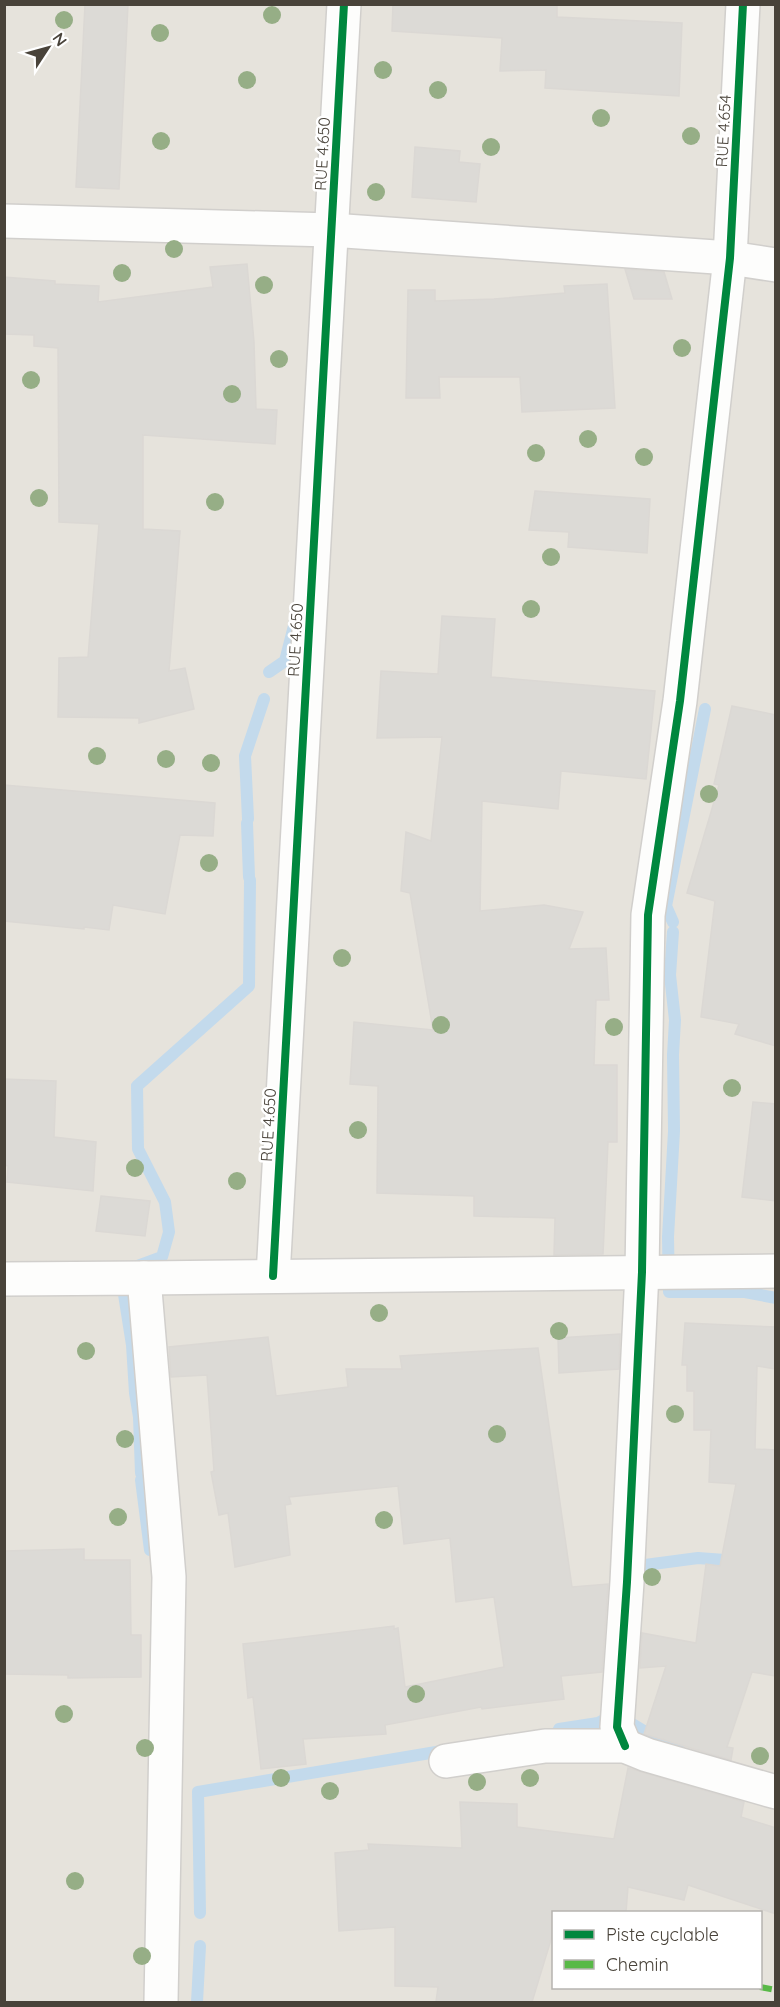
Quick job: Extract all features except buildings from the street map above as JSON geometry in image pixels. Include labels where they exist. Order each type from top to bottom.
[{"type":"street","name":"RUE 4.650","points":[[273,1276],[344,4]]},
{"type":"street","name":"RUE 4.654","points":[[625,1746],[617,1727],[627,1582],[642,1272],[648,915],[680,701],[730,258],[743,4]]},
{"type":"street","points":[[4,221],[332,230],[730,258],[776,266]]},
{"type":"street","points":[[4,1279],[776,1270]]},
{"type":"street","points":[[144,1278],[169,1577],[161,2002]]},
{"type":"street","points":[[446,1761],[545,1746],[625,1746],[647,1755],[776,1792]]},
{"type":"shaded area","points":[[5,5],[775,5],[775,2002],[5,2002]]},
{"type":"waterway","points":[[269,672],[285,661],[296,618]]},
{"type":"waterway","points":[[248,819],[245,756],[264,699]]},
{"type":"waterway","points":[[673,922],[666,906],[705,709]]},
{"type":"waterway","points":[[247,823],[249,877]]},
{"type":"waterway","points":[[135,1267],[162,1257],[169,1232],[165,1202],[138,1149],[137,1086],[249,986],[250,880]]},
{"type":"waterway","points":[[673,932],[670,975],[675,1020],[674,1131],[668,1237],[669,1292],[745,1292],[776,1298]]},
{"type":"waterway","points":[[123,1288],[132,1345],[139,1417],[141,1473]]},
{"type":"waterway","points":[[141,1480],[150,1550]]},
{"type":"waterway","points":[[630,1567],[698,1558],[738,1561]]},
{"type":"waterway","points":[[559,1729],[598,1723],[615,1714]]},
{"type":"waterway","points":[[622,1718],[657,1739]]},
{"type":"waterway","points":[[659,1740],[680,1751]]},
{"type":"waterway","points":[[200,1913],[198,1792],[448,1750]]},
{"type":"waterway","points":[[197,2002],[200,1946]]},
{"type":"marked path","points":[[762,1987],[776,1990]]},
{"type":"cycle path","points":[[273,1276],[344,4]]},
{"type":"cycle path","points":[[625,1746],[617,1727],[627,1582],[642,1272],[648,915],[680,701],[730,258],[743,4]]}]
